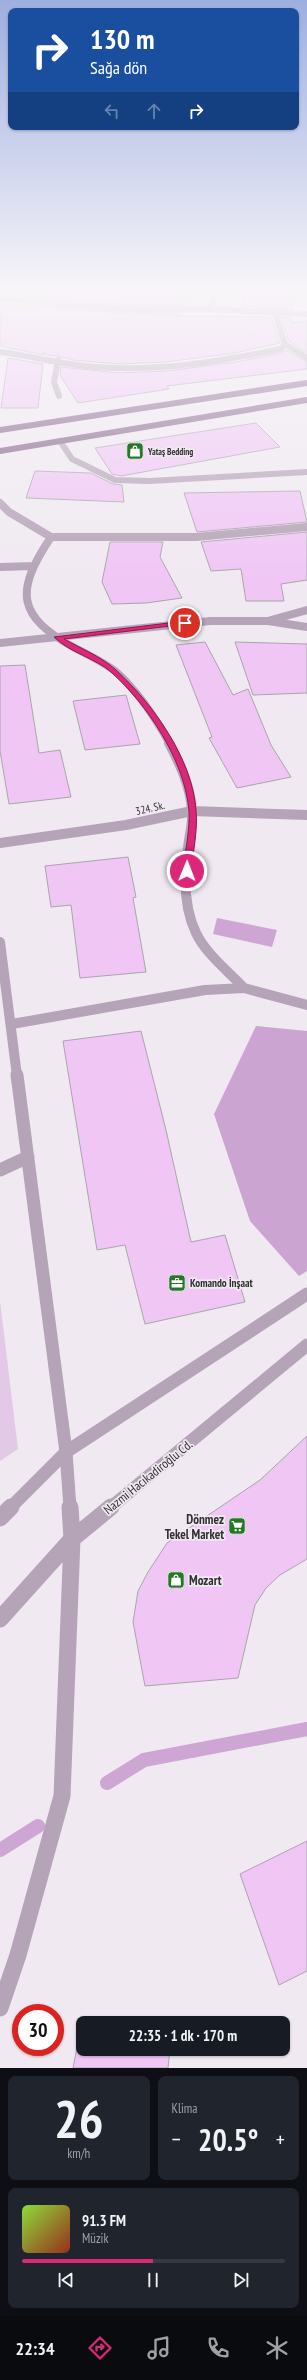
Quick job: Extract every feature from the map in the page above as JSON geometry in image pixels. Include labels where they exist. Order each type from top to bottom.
[{"type":"highway","points":[[0,430],[284,387]]},
{"type":"highway","points":[[0,451],[307,400]]},
{"type":"street","points":[[56,387],[60,396]]},
{"type":"street","points":[[60,441],[72,458],[115,480],[150,481],[307,472]]},
{"type":"street","points":[[0,503],[9,512],[51,537],[196,537],[307,527]]},
{"type":"street","points":[[51,537],[33,566],[26,592],[28,604],[34,616],[57,637],[113,670],[153,715],[172,746],[184,775],[192,810],[187,857],[188,900],[196,934],[244,988]]},
{"type":"street","points":[[0,567],[33,566]]},
{"type":"street","points":[[268,621],[307,610]]},
{"type":"street","points":[[0,643],[172,624],[268,621],[307,627]]},
{"type":"street","name":"324. Sk.","points":[[0,843],[126,825],[192,810],[307,815]]},
{"type":"street","points":[[0,942],[3,982],[12,1024],[66,1452],[72,1539],[62,1796],[18,1955],[0,2008]]},
{"type":"street","points":[[12,1024],[205,990],[244,988],[307,1005]]},
{"type":"street","points":[[0,1170],[28,1157]]},
{"type":"street","points":[[0,1518],[66,1452],[307,1294]]},
{"type":"street","name":"Nazmi Hacıkadiroğlu Cd.","points":[[0,1619],[72,1539],[307,1346]]},
{"type":"shaded area","points":[[217,918],[277,930],[272,947],[213,934]]},
{"type":"shaded area","points":[[256,1026],[307,1031],[307,1271],[299,1276],[250,1221],[214,1114]]},
{"type":"shaded area","points":[[0,1301],[18,1449],[0,1461]]},
{"type":"building","points":[[4,387],[40,387],[38,408],[1,408]]},
{"type":"building","points":[[67,387],[167,387],[169,389],[78,403]]},
{"type":"building","points":[[256,423],[280,447],[121,476],[112,474],[95,448]]},
{"type":"building","points":[[35,471],[91,473],[113,484],[122,485],[124,502],[26,498]]},
{"type":"building","points":[[300,491],[307,522],[197,532],[184,493]]},
{"type":"building","points":[[307,532],[307,580],[281,584],[284,601],[246,601],[241,569],[211,571],[201,542]]},
{"type":"building","points":[[110,542],[163,542],[160,557],[182,598],[146,603],[112,604],[102,582]]},
{"type":"building","points":[[205,642],[233,695],[248,689],[271,745],[291,777],[237,788],[209,738],[212,737],[176,645]]},
{"type":"building","points":[[235,642],[307,644],[307,693],[253,695]]},
{"type":"building","points":[[25,665],[39,753],[60,750],[71,797],[9,804],[0,751],[0,666]]},
{"type":"building","points":[[126,695],[140,744],[85,750],[73,701]]},
{"type":"building","points":[[128,857],[136,897],[133,898],[146,972],[80,978],[71,905],[51,907],[45,866]]},
{"type":"building","points":[[141,1031],[166,1130],[191,1242],[225,1235],[245,1302],[145,1324],[125,1245],[97,1250],[63,1041]]},
{"type":"building","points":[[307,1436],[307,1559],[280,1575],[266,1588],[255,1605],[238,1678],[145,1686],[133,1622],[138,1591],[148,1572],[167,1543],[260,1480]]},
{"type":"building","points":[[307,1841],[307,1971],[279,1985],[240,1874]]},
{"type":"building","points":[[76,2053],[76,2056],[169,2056],[168,2068],[73,2068]]},
{"type":"waterway","points":[[107,1783],[144,1760],[307,1729]]},
{"type":"waterway","points":[[0,1850],[38,1826]]},
{"type":"place","name":"Yataş Bedding","points":[[135,451]]},
{"type":"place","name":"Komando İnşaat","points":[[177,1283]]},
{"type":"place","name":"Dönmez Tekel Market","points":[[237,1526]]},
{"type":"place","name":"Mozart","points":[[176,1580]]},
{"type":"route","points":[[185,623],[57,637],[113,670],[134,691],[153,715],[172,746],[184,775],[192,810],[187,871]]}]
